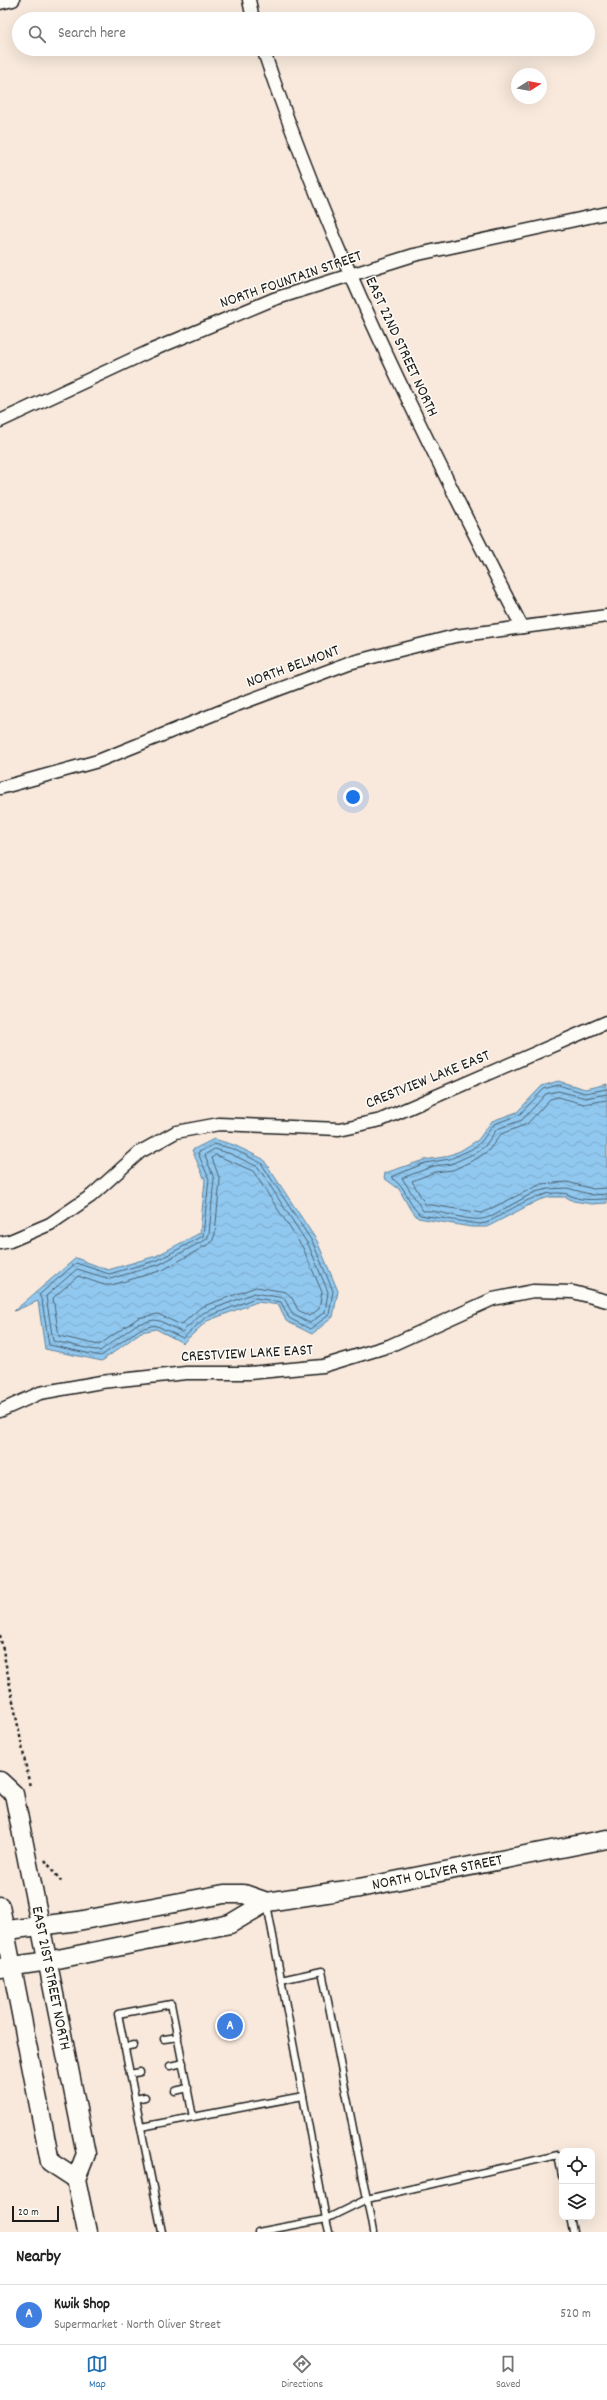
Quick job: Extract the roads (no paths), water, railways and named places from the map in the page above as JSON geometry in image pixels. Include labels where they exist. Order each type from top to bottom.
[{"type":"main road","name":"EAST 21ST STREET NORTH","points":[[0,1781],[14,1794],[86,2154],[76,2179]]},
{"type":"main road","name":"NORTH OLIVER STREET","points":[[6,1967],[48,1961],[230,1924],[267,1902],[359,1888],[607,1839]]},
{"type":"main road","name":"NORTH OLIVER STREET","points":[[2,1930],[41,1925],[224,1894],[244,1894],[267,1902]]},
{"type":"main road","points":[[0,1906],[6,1967],[50,2162],[76,2179],[87,2232]]},
{"type":"street","points":[[0,2],[13,0]]},
{"type":"street","points":[[249,0],[252,12]]},
{"type":"street","name":"EAST 22ND STREET NORTH","points":[[266,56],[332,236],[434,456],[522,627]]},
{"type":"street","name":"NORTH FOUNTAIN STREET","points":[[0,421],[165,345],[274,299],[414,255],[607,213]]},
{"type":"street","name":"NORTH BELMONT","points":[[0,788],[98,761],[231,707],[349,663],[455,636],[607,616]]},
{"type":"street","name":"CRESTVIEW LAKE EAST","points":[[0,1242],[10,1242],[50,1224],[90,1196],[140,1152],[176,1132],[219,1124],[339,1129],[382,1120],[607,1022]]},
{"type":"street","name":"CRESTVIEW LAKE EAST","points":[[0,1411],[40,1393],[101,1382],[186,1373],[249,1373],[322,1366],[389,1346],[493,1299],[533,1291],[573,1292],[607,1301]]},
{"type":"lane","points":[[267,1902],[329,2232]]},
{"type":"lane","points":[[281,1980],[322,1971],[373,2232]]},
{"type":"lane","points":[[162,2232],[118,2014],[171,2004],[193,2117]]},
{"type":"lane","points":[[164,2039],[178,2037]]},
{"type":"lane","points":[[124,2047],[134,2045]]},
{"type":"lane","points":[[170,2066],[183,2064]]},
{"type":"lane","points":[[130,2074],[140,2072]]},
{"type":"lane","points":[[175,2091],[188,2088]]},
{"type":"lane","points":[[140,2127],[303,2096]]},
{"type":"lane","points":[[135,2099],[145,2097]]},
{"type":"lane","points":[[258,2232],[326,2219],[367,2199],[558,2155],[559,2160]]},
{"type":"lane","points":[[571,2220],[573,2232]]},
{"type":"water","points":[[558,1081],[585,1089],[607,1084],[607,1203],[592,1204],[573,1201],[566,1197],[550,1197],[539,1200],[487,1227],[471,1227],[418,1218],[410,1209],[399,1189],[384,1178],[385,1173],[424,1160],[444,1157],[460,1151],[478,1140],[492,1121],[517,1112],[542,1086]]},
{"type":"water","points":[[214,1139],[234,1145],[263,1159],[317,1241],[338,1291],[333,1317],[312,1334],[286,1321],[279,1305],[257,1302],[207,1321],[183,1343],[156,1329],[141,1332],[102,1361],[45,1349],[38,1301],[14,1311],[76,1258],[108,1270],[156,1256],[200,1233],[205,1180],[192,1150]]},
{"type":"place","name":"Kwik Shop","points":[[230,2026]]}]
